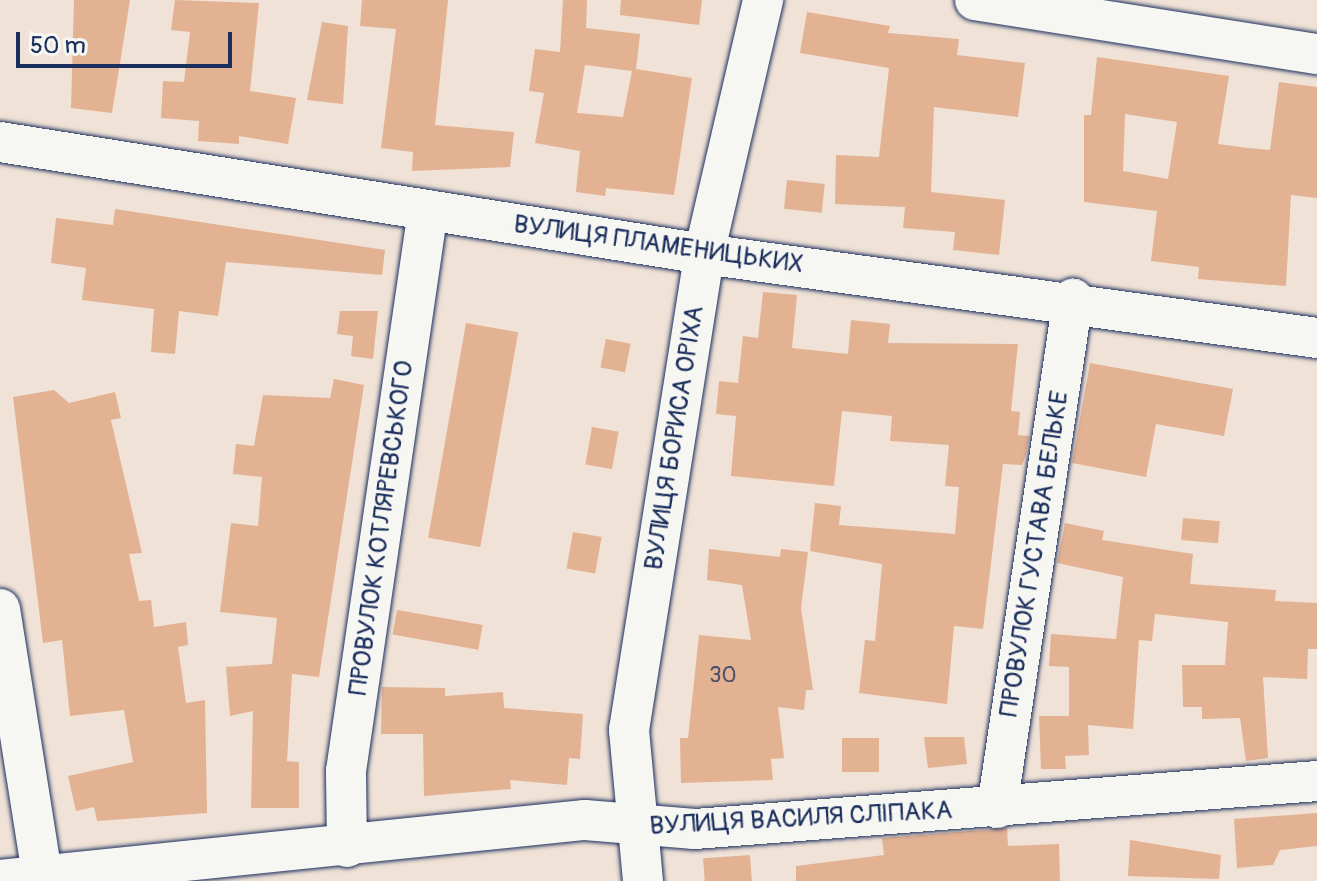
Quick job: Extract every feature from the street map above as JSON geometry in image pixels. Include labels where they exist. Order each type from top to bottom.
[{"type":"street","name":"ВУЛИЦЯ БОРИСА ОРІХА","points":[[643,881],[633,827],[629,730],[704,254],[763,0]]},
{"type":"street","points":[[975,0],[1317,54]]},
{"type":"street","name":"ВУЛИЦЯ ПЛАМЕНИЦЬКИХ","points":[[0,142],[704,254],[1073,299],[1317,338]]},
{"type":"street","name":"ПРОВУЛОК КОТЛЯРЕВСЬКОГО","points":[[347,847],[346,771],[428,210]]},
{"type":"street","name":"ПРОВУЛОК ГУСТАВА БЕЛЬКЕ","points":[[997,808],[1073,299]]},
{"type":"street","points":[[0,609],[43,879]]},
{"type":"street","name":"ВУЛИЦЯ ВАСИЛЯ СЛІПАКА","points":[[0,880],[43,879],[585,820],[633,827],[695,829],[1317,781]]},
{"type":"building","points":[[74,0],[130,0],[112,113],[71,108]]},
{"type":"building","points":[[175,0],[259,3],[250,91],[296,98],[288,144],[239,136],[239,144],[198,141],[199,121],[161,118],[163,81],[184,82],[190,32],[171,30]]},
{"type":"building","points":[[362,0],[448,0],[435,125],[514,132],[510,167],[412,171],[413,152],[381,148],[396,29],[360,26]]},
{"type":"building","points":[[563,0],[587,0],[586,28],[640,34],[636,69],[692,78],[674,195],[606,188],[605,196],[576,192],[580,151],[535,143],[544,93],[529,91],[535,49],[560,52]],"holes":[[[585,65],[632,71],[623,117],[577,113]]]},
{"type":"building","points":[[621,0],[702,0],[699,25],[620,15]]},
{"type":"building","points":[[807,12],[890,26],[888,33],[959,39],[957,55],[1025,63],[1018,117],[934,107],[931,192],[1005,200],[999,255],[953,250],[955,232],[903,228],[905,207],[835,204],[836,155],[879,157],[889,68],[800,53]]},
{"type":"building","points":[[322,22],[348,26],[343,104],[307,100]]},
{"type":"building","points":[[1097,57],[1229,76],[1218,144],[1270,150],[1279,82],[1317,87],[1317,198],[1291,195],[1286,286],[1198,279],[1199,267],[1151,261],[1157,211],[1084,202],[1084,115],[1091,115]],"holes":[[[1125,114],[1177,122],[1168,179],[1123,171]]]},
{"type":"building","points":[[787,180],[825,184],[822,213],[784,209]]},
{"type":"building","points":[[115,209],[385,250],[382,275],[226,262],[218,316],[179,311],[175,354],[151,352],[154,309],[82,300],[86,268],[51,263],[56,218],[113,225]]},
{"type":"building","points":[[763,292],[797,295],[792,348],[848,354],[851,320],[890,324],[888,343],[1018,344],[1011,411],[1020,412],[1018,435],[1029,436],[1026,455],[1022,465],[1003,464],[983,629],[954,626],[947,704],[859,693],[865,640],[875,641],[882,564],[810,551],[815,503],[841,506],[839,525],[955,534],[959,487],[945,486],[949,445],[890,441],[892,416],[842,411],[834,486],[731,476],[736,416],[716,414],[719,381],[738,383],[743,336],[758,338]]},
{"type":"building","points":[[340,311],[378,311],[373,359],[351,356],[353,336],[337,334]]},
{"type":"building","points":[[466,323],[518,332],[480,547],[428,538]]},
{"type":"building","points":[[606,339],[631,344],[625,372],[600,367]]},
{"type":"building","points":[[1090,363],[1233,389],[1224,436],[1156,424],[1146,477],[1072,463]]},
{"type":"building","points":[[334,379],[364,385],[319,677],[292,674],[287,761],[299,762],[299,808],[251,808],[253,711],[230,716],[226,667],[272,664],[277,618],[220,612],[231,523],[258,526],[262,477],[233,474],[236,444],[254,446],[263,395],[330,398]]},
{"type":"building","points":[[54,390],[69,403],[115,392],[121,418],[111,420],[142,553],[129,554],[139,601],[151,600],[154,627],[186,622],[188,645],[178,647],[186,703],[205,700],[207,813],[97,821],[94,807],[76,811],[68,776],[133,762],[124,710],[70,716],[62,640],[43,643],[13,397]]},
{"type":"building","points":[[592,427],[619,432],[612,469],[585,464]]},
{"type":"building","points":[[1183,518],[1220,521],[1218,543],[1181,540]]},
{"type":"building","points":[[1065,523],[1104,531],[1102,540],[1193,554],[1190,584],[1276,590],[1275,601],[1317,603],[1317,649],[1308,649],[1307,679],[1263,677],[1268,758],[1246,761],[1240,718],[1202,719],[1202,707],[1183,707],[1182,665],[1225,665],[1228,622],[1155,614],[1152,641],[1139,640],[1133,729],[1088,725],[1089,755],[1065,756],[1066,769],[1041,769],[1039,716],[1069,716],[1069,667],[1049,666],[1051,634],[1116,639],[1123,577],[1057,563]]},
{"type":"building","points":[[573,532],[602,537],[595,573],[567,568]]},
{"type":"building","points":[[709,549],[780,557],[781,549],[808,552],[801,608],[813,690],[806,690],[804,710],[778,707],[784,758],[771,759],[773,780],[681,783],[680,738],[688,738],[699,635],[751,640],[742,585],[707,580]]},
{"type":"building","points":[[397,610],[483,625],[478,650],[393,635]]},
{"type":"building","points":[[382,687],[445,688],[445,696],[503,692],[504,708],[583,714],[580,759],[569,758],[567,785],[510,780],[511,789],[424,796],[423,734],[381,734]]},
{"type":"building","points":[[924,737],[964,737],[967,764],[928,768]]},
{"type":"building","points":[[842,738],[879,738],[879,772],[842,772]]},
{"type":"building","points":[[1317,813],[1317,846],[1280,850],[1273,865],[1237,868],[1234,819]]},
{"type":"building","points":[[1007,828],[1008,846],[1059,844],[1060,881],[796,881],[796,866],[884,855],[882,838]]},
{"type":"building","points":[[1130,840],[1221,855],[1219,879],[1128,876]]},
{"type":"building","points":[[750,855],[752,881],[705,881],[703,858]]}]
